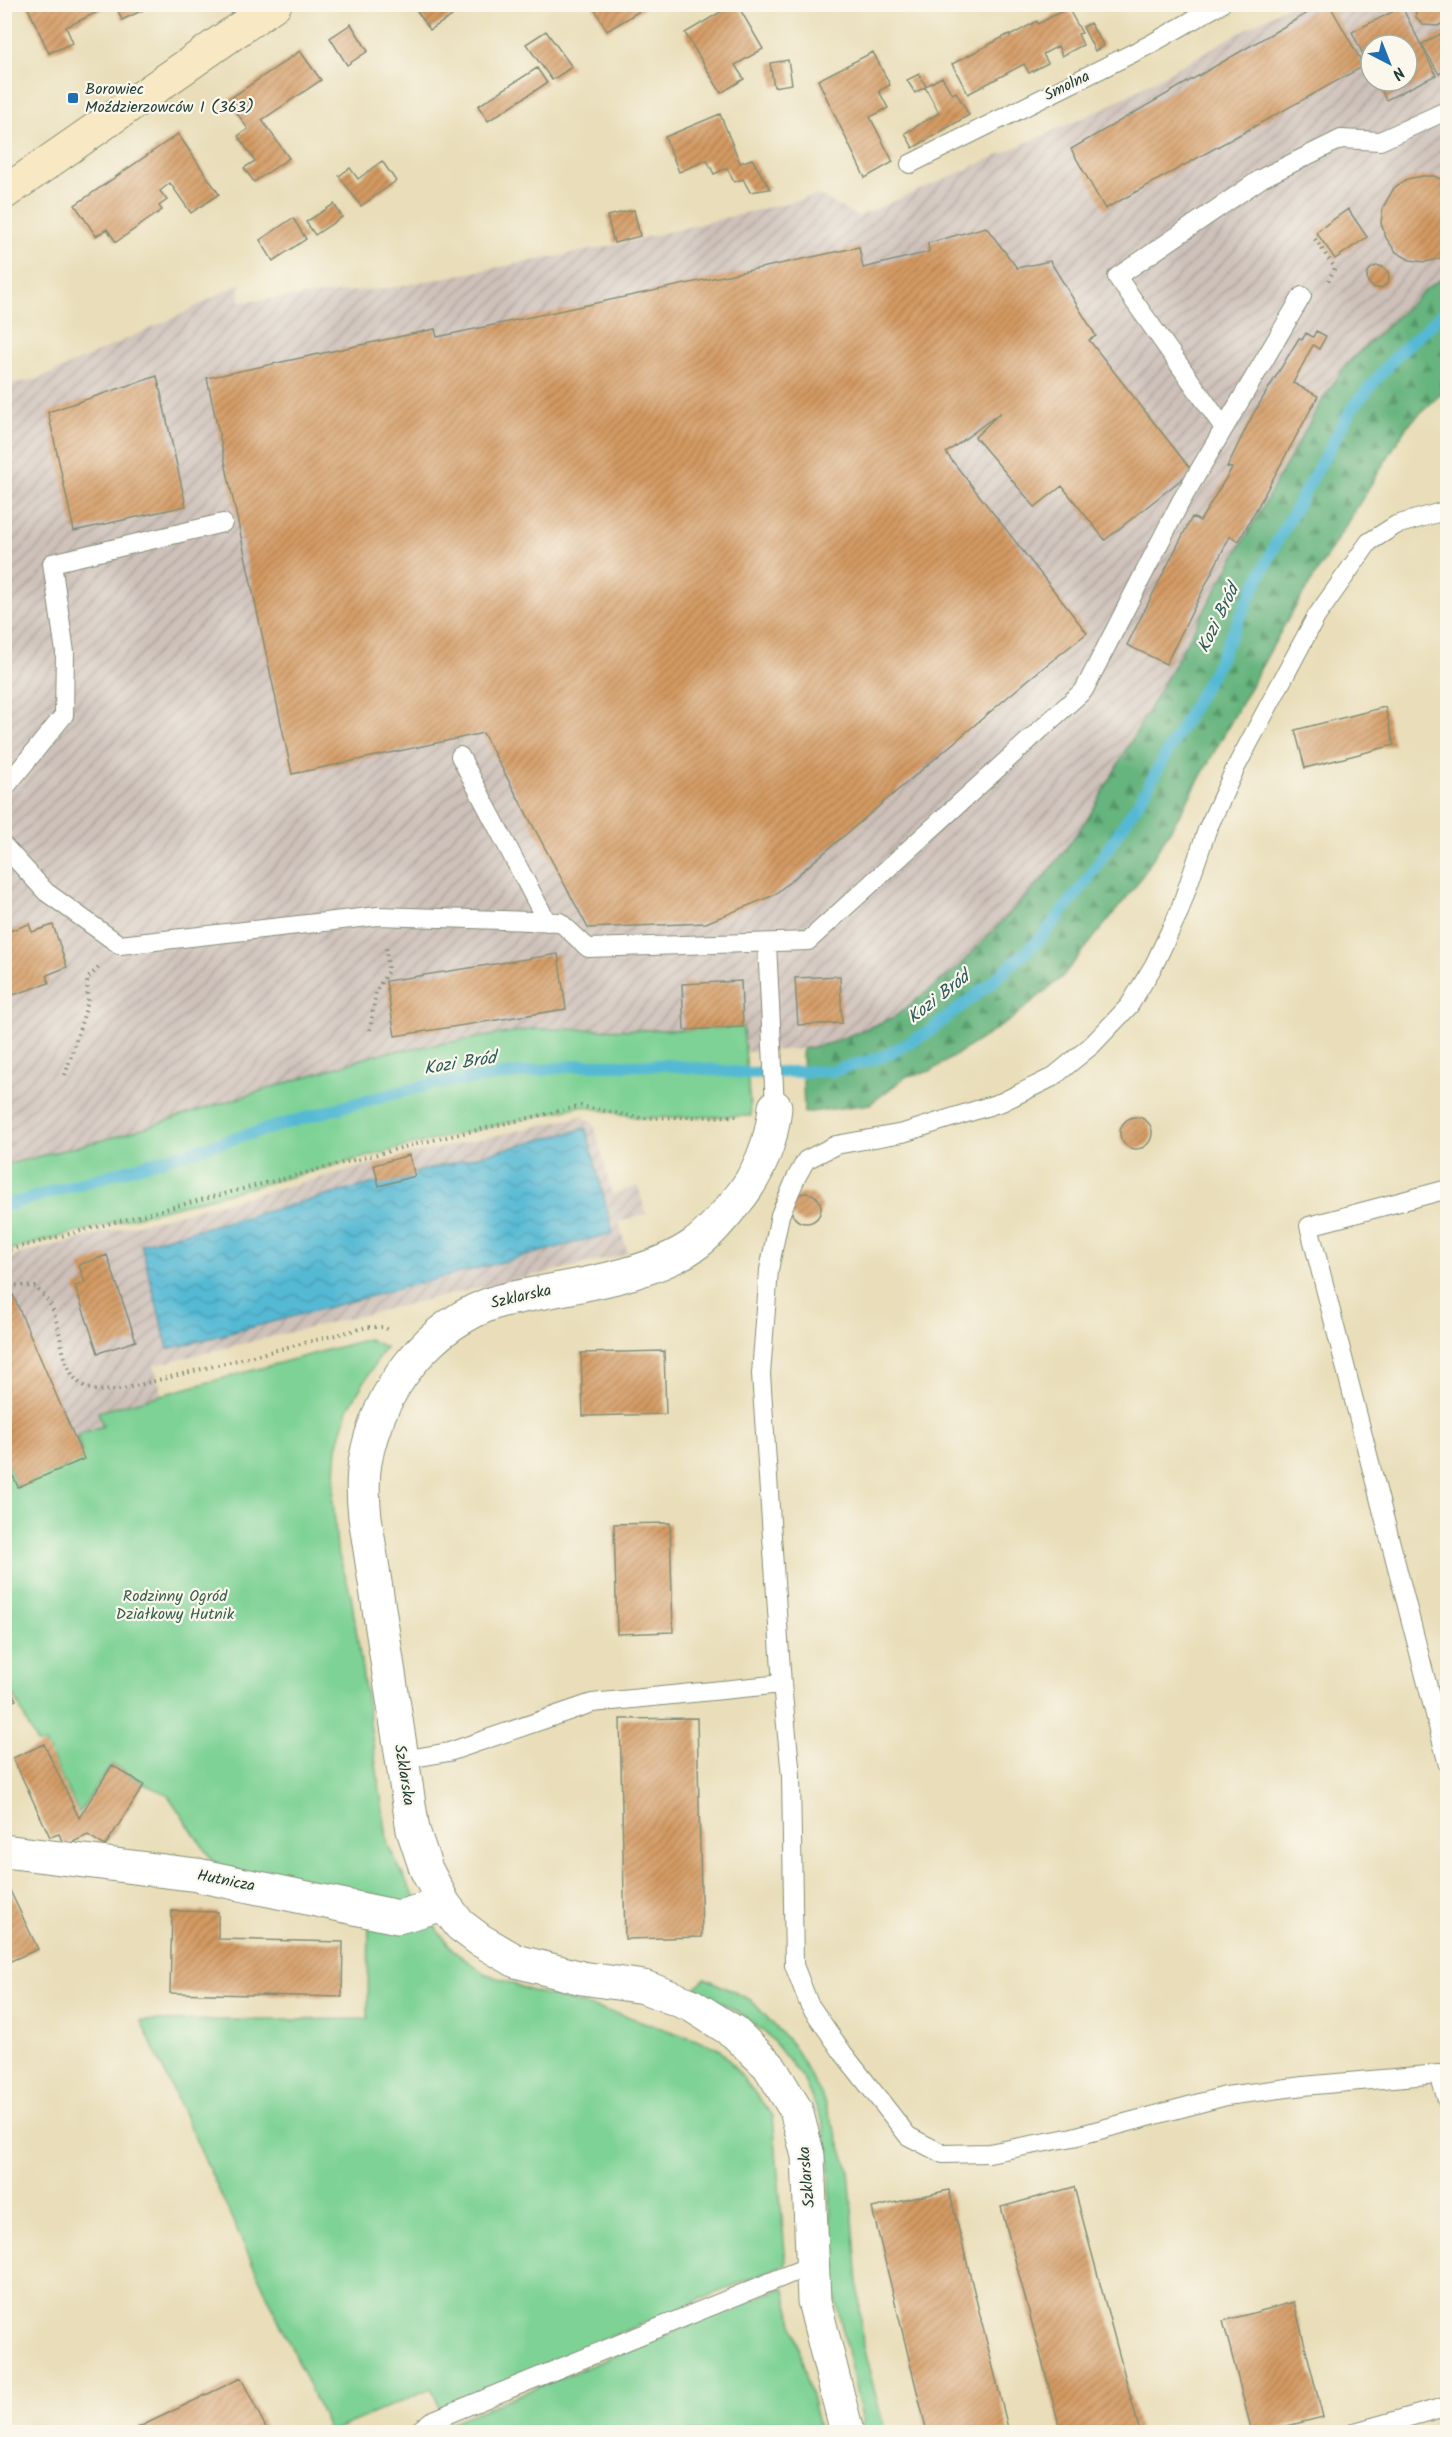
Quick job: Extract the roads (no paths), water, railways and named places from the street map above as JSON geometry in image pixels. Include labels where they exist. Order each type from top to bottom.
[{"type":"street","points":[[4,194],[274,4]]},
{"type":"street","name":"Szklarska","points":[[774,1114],[764,1154],[747,1189],[720,1221],[695,1244],[669,1260],[641,1271],[499,1300],[477,1308],[438,1334],[417,1355],[394,1387],[381,1412],[370,1440],[365,1464],[364,1517],[413,1830],[426,1869],[444,1904],[460,1925],[480,1940],[516,1961],[582,1978],[644,1987],[691,2005],[734,2032],[769,2066],[795,2110],[808,2156],[814,2301],[847,2433]]},
{"type":"street","name":"Hutnicza","points":[[4,1851],[197,1875],[398,1917],[444,1904]]},
{"type":"lane","name":"Smolna","points":[[910,164],[1149,45],[1221,4]]},
{"type":"lane","points":[[1224,428],[1117,278],[1262,178],[1341,139],[1380,141],[1448,110]]},
{"type":"lane","points":[[4,846],[46,892],[120,945],[378,916],[560,922],[588,948],[808,941],[1084,690],[1181,501],[1302,296]]},
{"type":"lane","points":[[1448,510],[1396,525],[1369,542],[1316,618],[1236,767],[1207,830],[1179,912],[1154,965],[1129,1006],[1092,1045],[1053,1077],[1002,1102],[903,1133],[836,1145],[806,1160],[780,1215],[769,1270],[760,1374],[790,1776],[794,1965],[809,2004],[843,2053],[908,2136],[943,2154],[989,2153],[1073,2137],[1226,2096],[1303,2086],[1443,2073],[1448,2103]]},
{"type":"lane","points":[[4,789],[64,716],[65,652],[52,562],[223,523]]},
{"type":"lane","points":[[460,756],[547,922]]},
{"type":"lane","points":[[767,943],[774,1114]]},
{"type":"lane","points":[[1448,1189],[1309,1226],[1448,1765]]},
{"type":"lane","points":[[402,1760],[449,1752],[591,1703],[782,1684]]},
{"type":"lane","points":[[417,2433],[431,2421],[812,2265]]},
{"type":"lane","points":[[1355,2433],[1448,2406]]},
{"type":"water","points":[[586,1128],[613,1233],[168,1349],[141,1244]]},
{"type":"waterway","name":"Kozi Bród","points":[[4,1206],[342,1107],[432,1084],[582,1065],[666,1065],[744,1073],[832,1071],[882,1057],[927,1033],[991,983],[1040,939],[1083,886],[1142,797],[1214,670],[1277,541],[1352,408],[1398,354],[1448,309]]},
{"type":"place","name":"Borowiec Moździerzowców I (363)","points":[[73,98]]},
{"type":"park label","name":"Rodzinny Ogród Działkowy Hutnik","points":[[175,1605]]}]
